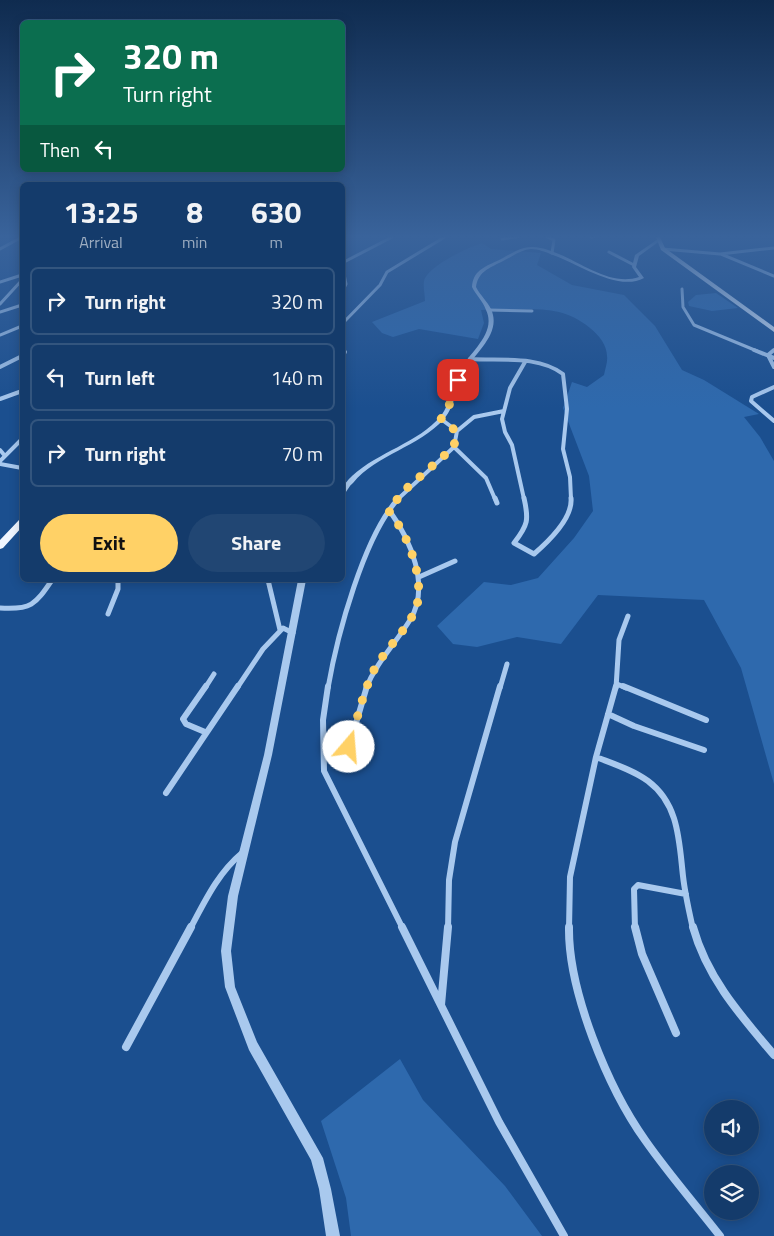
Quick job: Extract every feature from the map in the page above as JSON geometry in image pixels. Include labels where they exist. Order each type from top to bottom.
[{"type":"main road","points":[[723,293],[774,330]]},
{"type":"main road","points":[[0,546],[20,524]]},
{"type":"street","points":[[0,304],[11,293]]},
{"type":"street","points":[[345,321],[372,293]]},
{"type":"street","points":[[345,489],[352,478],[441,419],[452,400],[461,373],[489,328],[491,318],[489,310],[478,293]]},
{"type":"street","points":[[682,293],[683,307],[694,325],[774,358]]},
{"type":"street","points":[[0,312],[20,306]]},
{"type":"street","points":[[489,310],[532,312]]},
{"type":"street","points":[[0,335],[20,327]]},
{"type":"street","points":[[768,355],[774,350]]},
{"type":"street","points":[[768,355],[774,368]]},
{"type":"street","points":[[0,367],[20,357]]},
{"type":"street","points":[[470,359],[526,362],[546,364],[563,374],[567,409],[563,449],[572,496],[572,508],[546,544],[534,554],[514,543],[526,530],[528,516],[512,445],[502,426],[504,412],[513,383],[526,362]]},
{"type":"street","points":[[774,387],[752,397],[751,400],[774,421]]},
{"type":"street","points":[[0,400],[20,392]]},
{"type":"street","points":[[504,412],[474,417],[456,431],[454,447],[407,488],[379,524],[339,632],[331,664],[322,736],[324,771],[440,1006],[528,1176],[564,1236]]},
{"type":"street","points":[[441,419],[456,431]]},
{"type":"street","points":[[20,441],[0,462],[20,467]]},
{"type":"street","points":[[454,447],[486,478],[497,503]]},
{"type":"street","points":[[0,450],[5,456]]},
{"type":"street","points":[[349,747],[374,671],[415,611],[419,577],[408,541],[397,520],[388,510]]},
{"type":"street","points":[[419,577],[455,561]]},
{"type":"street","points":[[0,608],[25,608],[33,606],[51,582]]},
{"type":"street","points":[[108,614],[118,589],[118,582]]},
{"type":"street","points":[[268,582],[280,630]]},
{"type":"street","points":[[302,582],[294,633],[268,755],[243,852],[228,923],[226,951],[230,986],[253,1046],[318,1158],[333,1236]]},
{"type":"street","points":[[628,616],[619,640],[617,684],[596,757],[570,876],[568,948],[577,991],[606,1070],[632,1122],[720,1236]]},
{"type":"street","points":[[166,793],[245,673],[280,630],[284,628],[294,633]]},
{"type":"street","points":[[440,1006],[446,952],[449,880],[455,842],[507,664]]},
{"type":"street","points":[[205,732],[186,724],[184,719],[214,674]]},
{"type":"street","points":[[617,684],[706,720]]},
{"type":"street","points":[[608,714],[634,726],[704,750]]},
{"type":"street","points":[[596,757],[648,781],[669,801],[679,833],[686,894],[692,925],[708,966],[729,999],[774,1055]]},
{"type":"street","points":[[126,1047],[214,884],[230,863],[243,852]]},
{"type":"street","points":[[676,1033],[642,954],[634,924],[634,889],[638,885],[686,894]]},
{"type":"shaded area","points":[[424,293],[612,293],[624,295],[655,326],[682,370],[704,380],[759,414],[744,417],[760,437],[774,461],[774,784],[741,668],[704,600],[598,595],[561,644],[517,637],[477,647],[453,644],[437,626],[484,582],[511,585],[538,578],[574,538],[593,511],[589,476],[563,408],[572,382],[587,387],[604,375],[607,356],[606,348],[602,341],[590,328],[566,314],[550,310],[481,310],[484,323],[478,339],[419,329],[393,337],[382,333],[372,322],[425,301]]},
{"type":"shaded area","points":[[716,293],[738,308],[712,311],[689,306],[688,302],[696,295]]},
{"type":"shaded area","points":[[400,1059],[423,1100],[505,1186],[542,1236],[351,1236],[346,1198],[321,1121]]},
{"type":"route","points":[[349,747],[374,671],[415,611],[419,577],[408,541],[397,520],[388,510],[407,488],[454,447],[456,431],[441,419],[452,400],[458,380]]}]
